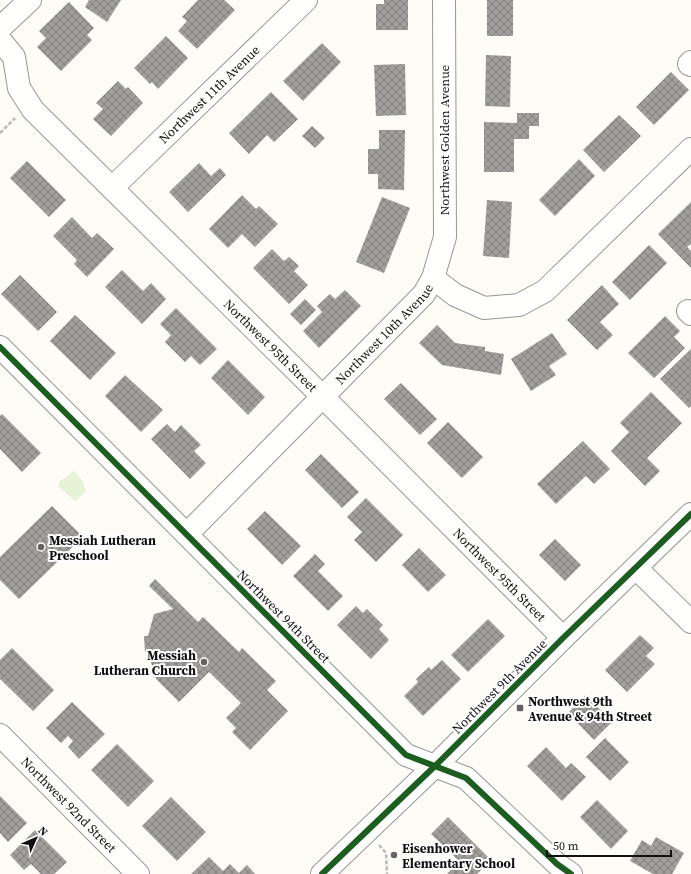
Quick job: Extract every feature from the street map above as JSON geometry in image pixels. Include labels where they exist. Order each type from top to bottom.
[{"type":"street","points":[[0,28],[30,0]]},
{"type":"street","name":"Northwest 11th Avenue","points":[[112,188],[306,0]]},
{"type":"street","name":"Northwest Golden Avenue","points":[[433,278],[445,237],[444,0]]},
{"type":"street","name":"Northwest 95th Street","points":[[0,40],[14,57],[19,88],[28,105],[323,397],[563,638]]},
{"type":"street","points":[[691,62],[689,64],[691,65]]},
{"type":"street","name":"Northwest 10th Avenue","points":[[187,534],[424,294],[433,278],[455,295],[484,308],[519,305],[545,291],[691,149]]},
{"type":"street","name":"Northwest 94th Street","points":[[0,347],[406,755],[466,778],[557,864],[571,874]]},
{"type":"street","name":"Northwest 9th Avenue","points":[[322,874],[435,766],[563,638],[691,514]]},
{"type":"street","points":[[636,568],[691,622]]},
{"type":"street","name":"Northwest 92nd Street","points":[[0,734],[138,874]]},
{"type":"path","points":[[366,831],[386,854],[387,874]]},
{"type":"green space","points":[[74,471],[82,480],[86,491],[75,501],[58,486],[60,481]]},
{"type":"building","points":[[89,0],[121,0],[107,22],[85,7]]},
{"type":"building","points":[[198,0],[224,0],[235,10],[197,49],[178,31],[187,21],[182,17]]},
{"type":"building","points":[[384,0],[408,0],[408,30],[376,30],[376,4],[384,4]]},
{"type":"building","points":[[487,0],[513,0],[513,36],[487,36]]},
{"type":"building","points":[[69,2],[94,28],[87,35],[92,40],[61,71],[37,47],[46,38],[39,31]]},
{"type":"building","points":[[166,36],[188,58],[158,89],[152,82],[150,84],[134,68]]},
{"type":"building","points":[[322,43],[341,62],[303,101],[283,81]]},
{"type":"building","points":[[486,55],[511,56],[510,107],[485,106]]},
{"type":"building","points":[[405,64],[406,115],[376,116],[374,65]]},
{"type":"building","points":[[671,72],[689,90],[654,125],[636,107]]},
{"type":"building","points":[[118,81],[126,89],[128,87],[143,103],[111,136],[93,119],[103,109],[96,103]]},
{"type":"building","points":[[271,92],[298,119],[274,142],[267,135],[249,154],[229,133]]},
{"type":"building","points":[[517,113],[539,113],[539,126],[529,126],[529,139],[514,139],[514,172],[484,172],[484,122],[517,123]]},
{"type":"building","points":[[619,115],[641,136],[604,172],[583,150]]},
{"type":"building","points":[[312,126],[325,138],[315,148],[302,136]]},
{"type":"building","points":[[379,130],[405,130],[404,190],[378,189],[378,174],[368,174],[368,149],[379,149]]},
{"type":"building","points":[[579,159],[595,176],[555,216],[539,200]]},
{"type":"building","points":[[27,161],[66,200],[49,217],[10,178]]},
{"type":"building","points":[[199,163],[211,176],[220,168],[226,175],[188,212],[169,192]]},
{"type":"building","points":[[242,195],[256,209],[259,206],[278,224],[255,247],[242,234],[228,248],[209,229]]},
{"type":"building","points":[[382,197],[410,208],[384,273],[356,262]]},
{"type":"building","points":[[487,200],[512,202],[509,258],[483,256]]},
{"type":"building","points":[[691,202],[691,244],[687,247],[691,251],[691,268],[658,234]]},
{"type":"building","points":[[72,217],[92,238],[97,233],[114,249],[87,277],[74,264],[77,260],[53,236]]},
{"type":"building","points":[[649,245],[667,263],[630,300],[612,282]]},
{"type":"building","points":[[272,249],[284,261],[289,257],[299,266],[294,271],[308,285],[289,304],[253,268]]},
{"type":"building","points":[[122,270],[143,291],[151,283],[166,299],[142,324],[105,287]]},
{"type":"building","points":[[20,275],[57,312],[38,331],[1,294]]},
{"type":"building","points":[[602,285],[619,304],[600,322],[613,335],[597,350],[567,320]]},
{"type":"building","points":[[345,290],[361,306],[319,348],[303,331],[322,312],[317,306],[330,294],[335,299]]},
{"type":"building","points":[[305,299],[316,310],[301,325],[290,314]]},
{"type":"building","points":[[176,308],[217,349],[200,365],[191,356],[185,362],[165,342],[171,335],[160,324]]},
{"type":"building","points":[[75,315],[116,353],[90,380],[50,341]]},
{"type":"building","points":[[665,316],[680,331],[674,337],[685,348],[654,378],[628,353]]},
{"type":"building","points":[[437,325],[455,343],[485,347],[485,351],[504,354],[501,375],[442,365],[419,343]]},
{"type":"building","points":[[552,333],[567,354],[549,366],[556,375],[531,391],[511,359]]},
{"type":"building","points":[[691,349],[691,406],[689,408],[660,379]]},
{"type":"building","points":[[228,360],[265,397],[248,415],[211,378]]},
{"type":"building","points":[[125,375],[163,410],[141,432],[105,396]]},
{"type":"building","points":[[401,383],[437,419],[420,435],[384,399]]},
{"type":"building","points":[[651,392],[682,423],[647,458],[660,471],[645,486],[611,451],[629,432],[620,423]]},
{"type":"building","points":[[2,414],[41,453],[22,472],[0,449],[0,416]]},
{"type":"building","points":[[448,422],[483,457],[462,478],[427,443]]},
{"type":"building","points":[[167,424],[175,432],[181,425],[201,445],[194,451],[206,463],[190,479],[151,439]]},
{"type":"building","points":[[583,441],[610,469],[594,484],[586,476],[556,504],[537,484]]},
{"type":"building","points":[[321,454],[359,492],[342,508],[305,470]]},
{"type":"building","points":[[366,498],[403,535],[376,562],[354,540],[362,532],[347,517]]},
{"type":"building","name":"Messiah Lutheran Preschool","points":[[52,506],[83,537],[19,599],[0,580],[0,557]]},
{"type":"building","points":[[265,511],[301,546],[282,565],[247,529]]},
{"type":"building","points":[[555,539],[581,565],[565,581],[539,555]]},
{"type":"building","points":[[419,548],[446,575],[428,592],[402,565]]},
{"type":"building","points":[[315,554],[325,564],[318,571],[343,596],[328,611],[293,576]]},
{"type":"building","name":"Messiah Lutheran Church","points":[[155,579],[198,622],[203,617],[239,652],[242,648],[276,681],[267,690],[288,711],[250,750],[232,732],[236,728],[226,718],[241,703],[209,672],[179,702],[156,679],[148,652],[145,652],[144,636],[148,636],[154,614],[173,609],[149,586]]},
{"type":"building","points":[[356,606],[363,613],[367,609],[383,625],[379,629],[389,640],[371,659],[337,625]]},
{"type":"building","points":[[488,619],[505,636],[468,672],[451,655]]},
{"type":"building","points":[[640,635],[654,648],[646,656],[655,664],[627,692],[605,670]]},
{"type":"building","points":[[12,648],[54,690],[33,711],[0,679],[0,660]]},
{"type":"building","points":[[442,660],[461,679],[423,716],[404,696],[418,682],[416,679],[429,667],[431,670]]},
{"type":"building","points":[[586,695],[612,722],[594,740],[568,713]]},
{"type":"building","points":[[72,702],[105,734],[79,759],[68,747],[73,741],[68,736],[61,743],[46,728]]},
{"type":"building","points":[[605,738],[629,762],[610,781],[586,757]]},
{"type":"building","points":[[117,744],[154,781],[128,807],[91,770]]},
{"type":"building","points":[[546,747],[566,768],[571,763],[586,777],[562,801],[527,766]]},
{"type":"building","points":[[0,796],[27,823],[8,842],[0,833]]},
{"type":"building","points":[[171,797],[206,832],[177,861],[142,826]]},
{"type":"building","points":[[597,800],[628,831],[611,849],[580,817]]},
{"type":"building","points":[[448,817],[491,860],[477,874],[447,874],[459,861],[431,834]]},
{"type":"building","points":[[35,830],[67,862],[54,874],[41,874],[31,864],[24,870],[10,855]]},
{"type":"building","points":[[656,837],[684,853],[672,874],[653,874],[630,861],[642,840],[651,846]]},
{"type":"building","points":[[209,857],[223,871],[230,864],[239,873],[247,865],[255,874],[191,874]]},
{"type":"cycle path","points":[[0,347],[406,755],[466,778],[557,864],[571,874]]},
{"type":"cycle path","points":[[322,874],[435,766],[563,638],[691,514]]},
{"type":"place","name":"Messiah Lutheran Preschool","points":[[41,547]]},
{"type":"place","name":"Messiah Lutheran Church","points":[[204,662]]},
{"type":"place","name":"Northwest 9th Avenue & 94th Street","points":[[520,708]]},
{"type":"place","name":"Eisenhower Elementary School","points":[[394,855]]}]
